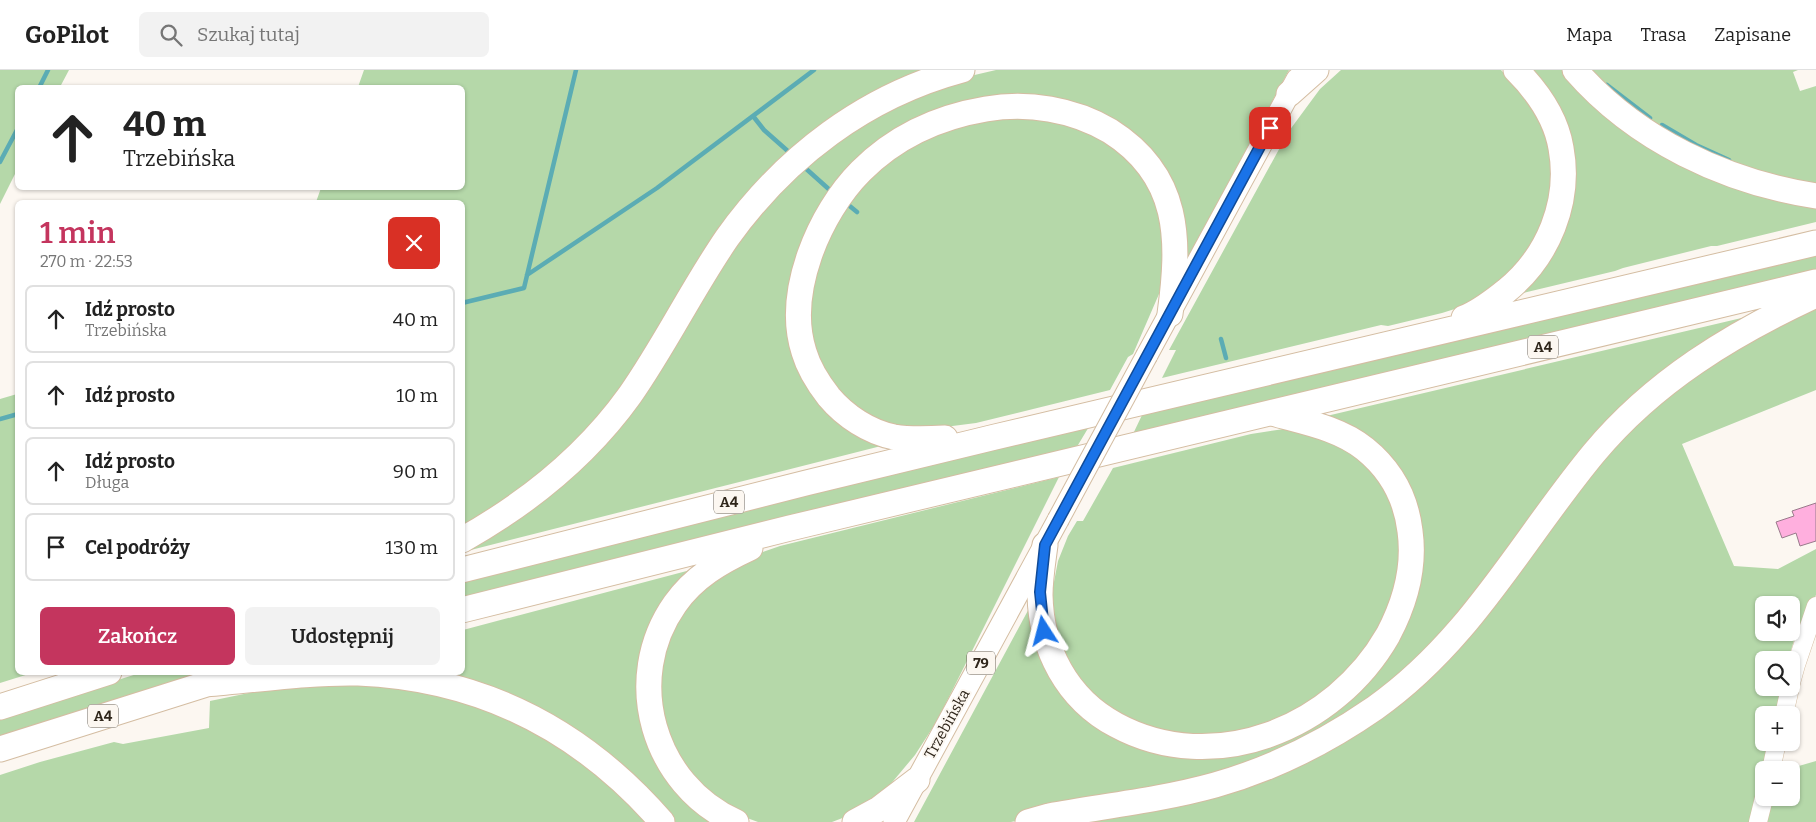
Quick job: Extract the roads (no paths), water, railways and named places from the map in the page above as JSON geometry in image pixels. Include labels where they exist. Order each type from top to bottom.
[{"type":"highway","points":[[465,538],[506,514],[534,493],[602,429],[629,396],[649,366],[727,239],[763,193],[789,166],[839,127],[876,104],[915,86],[962,70]]},
{"type":"highway","points":[[1289,94],[1316,70]]},
{"type":"highway","points":[[1418,336],[1472,315],[1520,279],[1546,243],[1555,224],[1563,182],[1561,147],[1546,107],[1531,86],[1516,70]]},
{"type":"highway","points":[[1575,70],[1615,109],[1665,143],[1712,167],[1753,182],[1816,196]]},
{"type":"highway","points":[[995,437],[908,439],[876,432],[851,418],[832,400],[813,375],[803,351],[799,328],[802,292],[809,258],[820,229],[836,202],[855,178],[872,161],[899,141],[914,131],[952,117],[973,111],[1013,107],[1032,107],[1070,114],[1087,119],[1119,137],[1132,148],[1152,171],[1171,210],[1176,250],[1170,314]]},
{"type":"highway","name":"A4","points":[[465,569],[806,482],[1816,243]]},
{"type":"highway","name":"A4","points":[[465,609],[790,528],[1816,282]]},
{"type":"highway","points":[[1028,822],[1049,816],[1184,792],[1245,775],[1276,764],[1307,749],[1376,708],[1438,655],[1460,631],[1485,600],[1579,471],[1595,451],[1639,406],[1682,370],[1718,346],[1775,314],[1816,296]]},
{"type":"highway","points":[[1045,545],[1040,592],[1041,609],[1044,631],[1052,656],[1073,692],[1088,707],[1105,719],[1144,738],[1188,746],[1208,746],[1236,743],[1263,736],[1311,716],[1350,685],[1382,644],[1400,609],[1406,589],[1412,554],[1411,536],[1402,498],[1394,482],[1379,462],[1350,439],[1335,432],[1270,412]]},
{"type":"highway","points":[[736,822],[716,812],[699,798],[682,781],[672,766],[662,748],[651,716],[649,667],[659,632],[666,618],[676,603],[698,578],[722,561],[790,528]]},
{"type":"highway","points":[[0,707],[100,675]]},
{"type":"highway","name":"A4","points":[[0,749],[234,675]]},
{"type":"highway","points":[[206,684],[316,675]]},
{"type":"highway","points":[[385,675],[400,676],[457,688],[518,710],[566,736],[616,776],[662,822]]},
{"type":"highway","points":[[855,822],[879,808],[917,780]]},
{"type":"main road","name":"79","points":[[1170,314],[1302,70]]},
{"type":"main road","name":"Trzebińska","points":[[894,822],[1170,314]]},
{"type":"street","points":[[1800,651],[1816,606]]},
{"type":"street","points":[[1758,822],[1762,806]]},
{"type":"waterway","points":[[40,85],[48,70]]},
{"type":"waterway","points":[[465,302],[524,288],[576,70]]},
{"type":"waterway","points":[[527,275],[657,188],[814,70]]},
{"type":"waterway","points":[[1607,85],[1650,118]]},
{"type":"waterway","points":[[753,116],[764,130],[790,153]]},
{"type":"waterway","points":[[1662,125],[1696,145],[1729,160]]},
{"type":"waterway","points":[[0,162],[15,134]]},
{"type":"waterway","points":[[803,166],[832,192]]},
{"type":"waterway","points":[[846,203],[857,212]]},
{"type":"waterway","points":[[1221,339],[1226,358]]},
{"type":"waterway","points":[[0,419],[15,415]]}]
